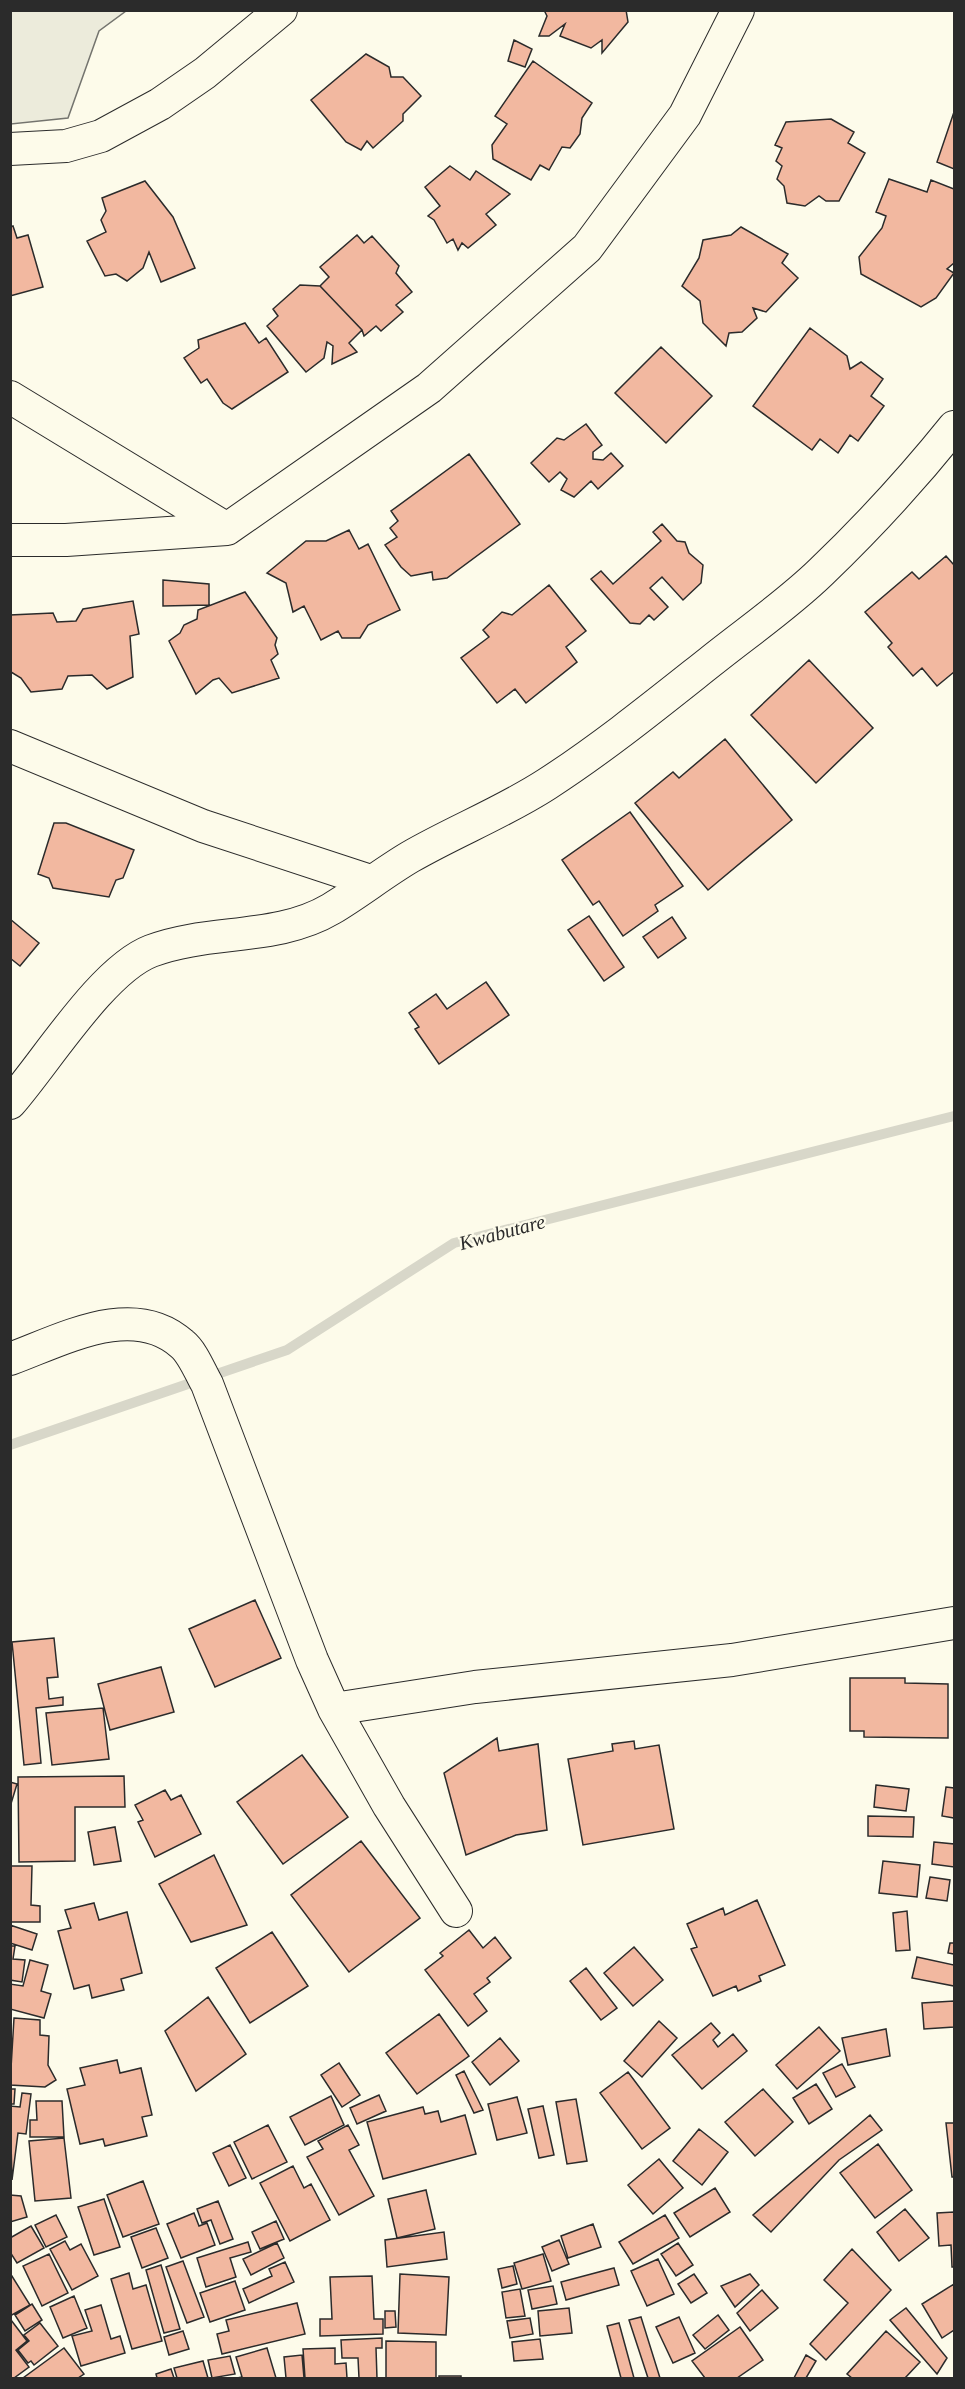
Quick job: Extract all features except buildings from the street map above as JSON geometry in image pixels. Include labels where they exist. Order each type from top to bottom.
[{"type":"street","points":[[10,149],[66,146],[101,136],[160,104],[205,73],[281,10]]},
{"type":"street","points":[[10,540],[66,540],[227,529],[429,388],[587,248],[684,114],[738,10]]},
{"type":"street","points":[[10,397],[227,529]]},
{"type":"street","points":[[10,1103],[38,1071],[87,1004],[116,976],[149,952],[223,934],[279,928],[307,921],[331,909],[370,881],[545,785],[641,717],[820,574],[923,466],[954,427]]},
{"type":"street","points":[[10,746],[203,826],[370,881]]},
{"type":"street","points":[[10,1359],[100,1326],[141,1324],[160,1330],[183,1345],[207,1384],[312,1660],[334,1709],[389,1806],[456,1911]]},
{"type":"street","points":[[334,1709],[475,1687],[732,1660],[954,1623]]},
{"type":"shaded area","points":[[11,10],[126,11],[99,31],[68,118],[11,124]]},
{"type":"waterway","name":"Kwabutare","points":[[10,1445],[287,1350],[454,1243],[954,1116]]}]
